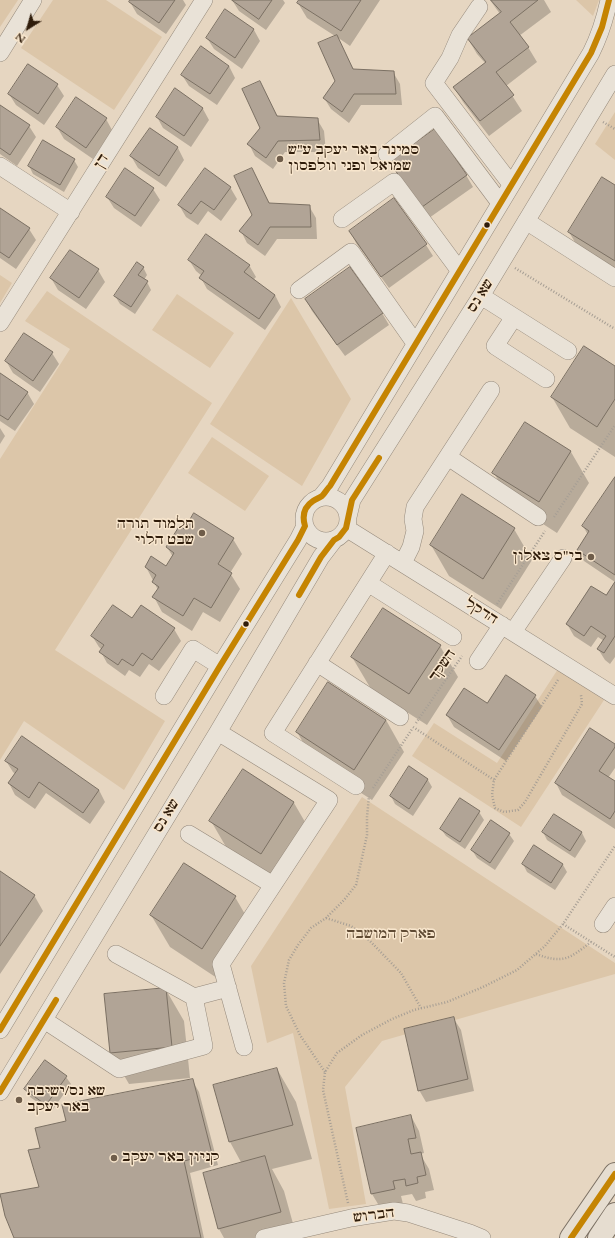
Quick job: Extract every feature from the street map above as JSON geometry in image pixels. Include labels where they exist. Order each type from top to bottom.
[{"type":"main road","points":[[571,1238],[615,1174]]},
{"type":"main road","points":[[599,1238],[615,1214]]},
{"type":"street","points":[[0,53],[33,0]]},
{"type":"street","name":"דן","points":[[0,323],[204,0]]},
{"type":"street","points":[[320,497],[330,486],[599,38],[610,0]]},
{"type":"street","points":[[479,7],[460,35],[450,58],[434,83],[511,184]]},
{"type":"street","name":"שא נס","points":[[347,522],[352,500],[481,296],[615,74]]},
{"type":"street","points":[[387,154],[435,116],[500,203]]},
{"type":"street","points":[[0,166],[71,212]]},
{"type":"street","points":[[342,219],[394,182],[459,270]]},
{"type":"street","points":[[526,221],[615,278]]},
{"type":"street","points":[[299,290],[351,252],[415,343]]},
{"type":"street","points":[[481,296],[568,351]]},
{"type":"street","points":[[514,316],[495,346],[546,379]]},
{"type":"street","points":[[403,563],[412,547],[415,531],[412,519],[415,507],[491,390]]},
{"type":"street","points":[[448,457],[538,517]]},
{"type":"street","points":[[328,496],[335,498],[342,503],[346,509],[347,522],[339,537],[334,540],[327,541],[313,537],[308,533],[304,526],[304,511],[314,500],[320,497],[328,496]]},
{"type":"street","name":"הדקל","points":[[347,522],[387,553],[615,696]]},
{"type":"street","points":[[0,1030],[298,540],[304,526]]},
{"type":"street","name":"שא נס","points":[[0,1092],[218,732],[321,557],[334,540]]},
{"type":"street","points":[[356,786],[273,733],[387,553]]},
{"type":"street","points":[[470,658],[508,629],[563,558]]},
{"type":"street","points":[[368,583],[453,637]]},
{"type":"street","points":[[164,696],[194,649],[220,666]]},
{"type":"street","points":[[317,664],[407,722]]},
{"type":"street","points":[[218,732],[329,800],[221,964],[244,1047]]},
{"type":"street","points":[[189,834],[273,885]]},
{"type":"street","points":[[603,924],[615,906]]},
{"type":"street","points":[[116,954],[194,997],[228,988]]},
{"type":"street","points":[[44,1020],[119,1069],[204,1046],[194,997]]},
{"type":"street","name":"הברוש","points":[[264,1238],[351,1218],[394,1211],[470,1232],[482,1238]]},
{"type":"path","points":[[503,260],[615,329]]},
{"type":"path","name":"השקד","points":[[325,1072],[300,1035],[286,1006],[284,983],[289,960],[311,928],[326,918],[344,900],[356,885],[367,834],[369,798],[407,722],[470,658]]},
{"type":"path","points":[[560,677],[494,780],[492,795],[495,808],[504,812],[518,810],[582,704],[581,693]]},
{"type":"path","points":[[407,722],[494,780]]},
{"type":"path","points":[[351,1218],[323,1090],[325,1072],[337,1053],[362,1035],[392,1019],[421,1008],[447,1002],[483,987],[517,970],[545,946],[564,924],[615,846]]},
{"type":"path","points":[[326,918],[351,926],[370,941],[401,973],[421,1008]]},
{"type":"path","points":[[564,924],[615,957]]},
{"type":"path","points":[[536,954],[550,959],[562,960],[576,954],[591,942]]},
{"type":"green space","points":[[0,0],[18,0],[0,27]]},
{"type":"green space","points":[[53,0],[106,0],[162,37],[114,110],[21,48]]},
{"type":"green space","points":[[576,0],[599,0],[593,16]]},
{"type":"green space","points":[[615,112],[615,160],[595,144]]},
{"type":"green space","points":[[0,275],[12,283],[0,303]]},
{"type":"green space","points":[[47,291],[212,403],[55,650],[165,721],[124,790],[24,721],[0,760],[0,459],[70,349],[25,321]]},
{"type":"green space","points":[[177,294],[234,333],[210,368],[152,330]]},
{"type":"green space","points":[[291,298],[351,399],[302,486],[210,424]]},
{"type":"green space","points":[[212,437],[269,476],[245,511],[188,473]]},
{"type":"green space","points":[[558,669],[604,700],[521,827],[412,756],[434,723],[497,763]]},
{"type":"green space","name":"פארק המושבה","points":[[362,797],[615,963],[615,974],[382,1041],[345,1087],[366,1204],[329,1209],[293,1033],[267,1043],[251,966]]},
{"type":"building","points":[[130,0],[175,0],[159,23],[129,2]]},
{"type":"building","points":[[232,0],[272,0],[259,19]]},
{"type":"building","points":[[299,0],[361,0],[341,31],[297,3]]},
{"type":"building","points":[[491,0],[538,0],[510,22],[529,47],[496,72],[514,95],[480,121],[453,87],[486,62],[467,38],[501,12]]},
{"type":"building","points":[[225,9],[254,29],[235,58],[206,38]]},
{"type":"building","points":[[337,35],[353,69],[394,71],[396,94],[354,94],[342,112],[323,98],[335,81],[318,43]]},
{"type":"building","points":[[201,46],[229,66],[210,94],[181,75]]},
{"type":"building","points":[[28,64],[58,84],[38,114],[8,94]]},
{"type":"building","points":[[260,81],[277,116],[318,118],[320,140],[278,141],[266,158],[247,144],[260,128],[242,89]]},
{"type":"building","points":[[175,88],[203,108],[184,136],[156,117]]},
{"type":"building","points":[[76,97],[107,118],[86,148],[56,127]]},
{"type":"building","points":[[0,105],[30,125],[10,155],[0,148]]},
{"type":"building","points":[[150,128],[178,147],[159,176],[130,156]]},
{"type":"building","points":[[435,129],[467,175],[422,207],[389,162]]},
{"type":"building","points":[[43,140],[75,159],[60,185],[28,166]]},
{"type":"building","points":[[125,168],[154,188],[135,216],[106,197]]},
{"type":"building","points":[[205,168],[231,187],[214,210],[201,201],[191,214],[178,205]]},
{"type":"building","points":[[252,168],[269,203],[310,205],[311,227],[270,227],[258,245],[239,231],[252,215],[234,176]]},
{"type":"building","points":[[602,177],[615,185],[615,261],[568,232]]},
{"type":"building","points":[[394,198],[427,244],[381,277],[349,231]]},
{"type":"building","points":[[0,208],[30,228],[9,258],[0,252]]},
{"type":"building","points":[[206,234],[250,265],[244,272],[275,295],[259,319],[199,278],[204,271],[188,260]]},
{"type":"building","points":[[70,250],[99,269],[79,298],[50,278]]},
{"type":"building","points":[[137,262],[144,267],[138,275],[148,281],[131,307],[114,296]]},
{"type":"building","points":[[350,267],[383,313],[337,345],[305,299]]},
{"type":"building","points":[[24,333],[53,352],[33,381],[5,361]]},
{"type":"building","points":[[584,346],[615,366],[615,399],[597,427],[551,397]]},
{"type":"building","points":[[0,373],[28,392],[8,420],[0,415]]},
{"type":"building","points":[[525,422],[571,451],[539,502],[492,473]]},
{"type":"building","points":[[615,477],[615,575],[577,550],[589,531],[582,526]]},
{"type":"building","points":[[462,494],[515,528],[483,579],[430,545]]},
{"type":"building","points":[[194,513],[234,538],[218,564],[232,573],[211,608],[194,598],[183,616],[152,597],[159,587],[152,582],[156,575],[145,567],[151,556],[166,566],[174,553],[166,547],[180,525],[184,529]]},
{"type":"building","points":[[615,582],[615,636],[604,653],[597,649],[606,636],[591,626],[584,636],[566,624],[591,586],[606,595]]},
{"type":"building","points":[[113,605],[132,618],[141,605],[175,628],[152,660],[142,653],[133,666],[122,659],[118,665],[99,652],[104,645],[91,636]]},
{"type":"building","points":[[383,608],[441,645],[409,694],[351,657]]},
{"type":"building","points":[[506,675],[536,695],[499,750],[446,715],[464,688],[487,703]]},
{"type":"building","points":[[328,682],[386,720],[354,770],[296,732]]},
{"type":"building","points":[[590,728],[615,744],[615,747],[599,771],[615,781],[615,811],[610,819],[555,783]]},
{"type":"building","points":[[22,736],[99,790],[83,813],[39,782],[29,798],[8,783],[18,769],[5,761]]},
{"type":"building","points":[[409,766],[428,779],[409,809],[390,796]]},
{"type":"building","points":[[243,769],[294,802],[261,854],[209,821]]},
{"type":"building","points":[[460,798],[480,811],[460,842],[440,829]]},
{"type":"building","points":[[554,814],[582,832],[570,851],[542,832]]},
{"type":"building","points":[[491,820],[510,833],[490,863],[471,850]]},
{"type":"building","points":[[534,845],[563,864],[551,883],[522,864]]},
{"type":"building","points":[[184,863],[236,896],[202,949],[150,915]]},
{"type":"building","points":[[0,871],[35,895],[0,946]]},
{"type":"building","points":[[166,988],[172,1047],[110,1053],[104,994]]},
{"type":"building","points":[[454,1017],[468,1079],[418,1091],[404,1029]]},
{"type":"building","points":[[45,1060],[67,1076],[46,1105],[24,1089]]},
{"type":"building","points":[[277,1068],[293,1125],[229,1142],[213,1085]]},
{"type":"building","name":"קניון באר יעקב","points":[[193,1079],[212,1154],[184,1161],[201,1238],[14,1238],[5,1216],[0,1194],[39,1187],[28,1150],[40,1148],[35,1128],[66,1121],[62,1105]]},
{"type":"building","points":[[411,1115],[416,1138],[408,1139],[411,1154],[421,1152],[426,1175],[417,1177],[418,1183],[406,1186],[405,1179],[393,1181],[395,1189],[371,1194],[356,1128]]},
{"type":"building","points":[[265,1156],[281,1212],[218,1229],[203,1173]]},
{"type":"transit line","points":[[0,1030],[298,540],[305,526],[304,515],[306,509],[310,503],[322,496],[330,486],[591,53],[602,27],[609,0]]},
{"type":"transit line","points":[[299,595],[321,557],[334,540],[339,537],[346,528],[352,500],[379,458]]},
{"type":"transit line","points":[[0,1092],[56,1000]]},
{"type":"transit line","points":[[571,1238],[615,1174]]},
{"type":"place","name":"סמינר באר יעקב ע\"ש שמואל ופני וולפסון","points":[[280,159]]},
{"type":"place","name":"תלמוד תורה שבט הלוי","points":[[202,533]]},
{"type":"place","name":"בי\"ס צאלון","points":[[591,557]]},
{"type":"place","name":"שא נס/ישיבת באר יעקב","points":[[19,1100]]},
{"type":"place","name":"קניון באר יעקב","points":[[114,1158]]}]
